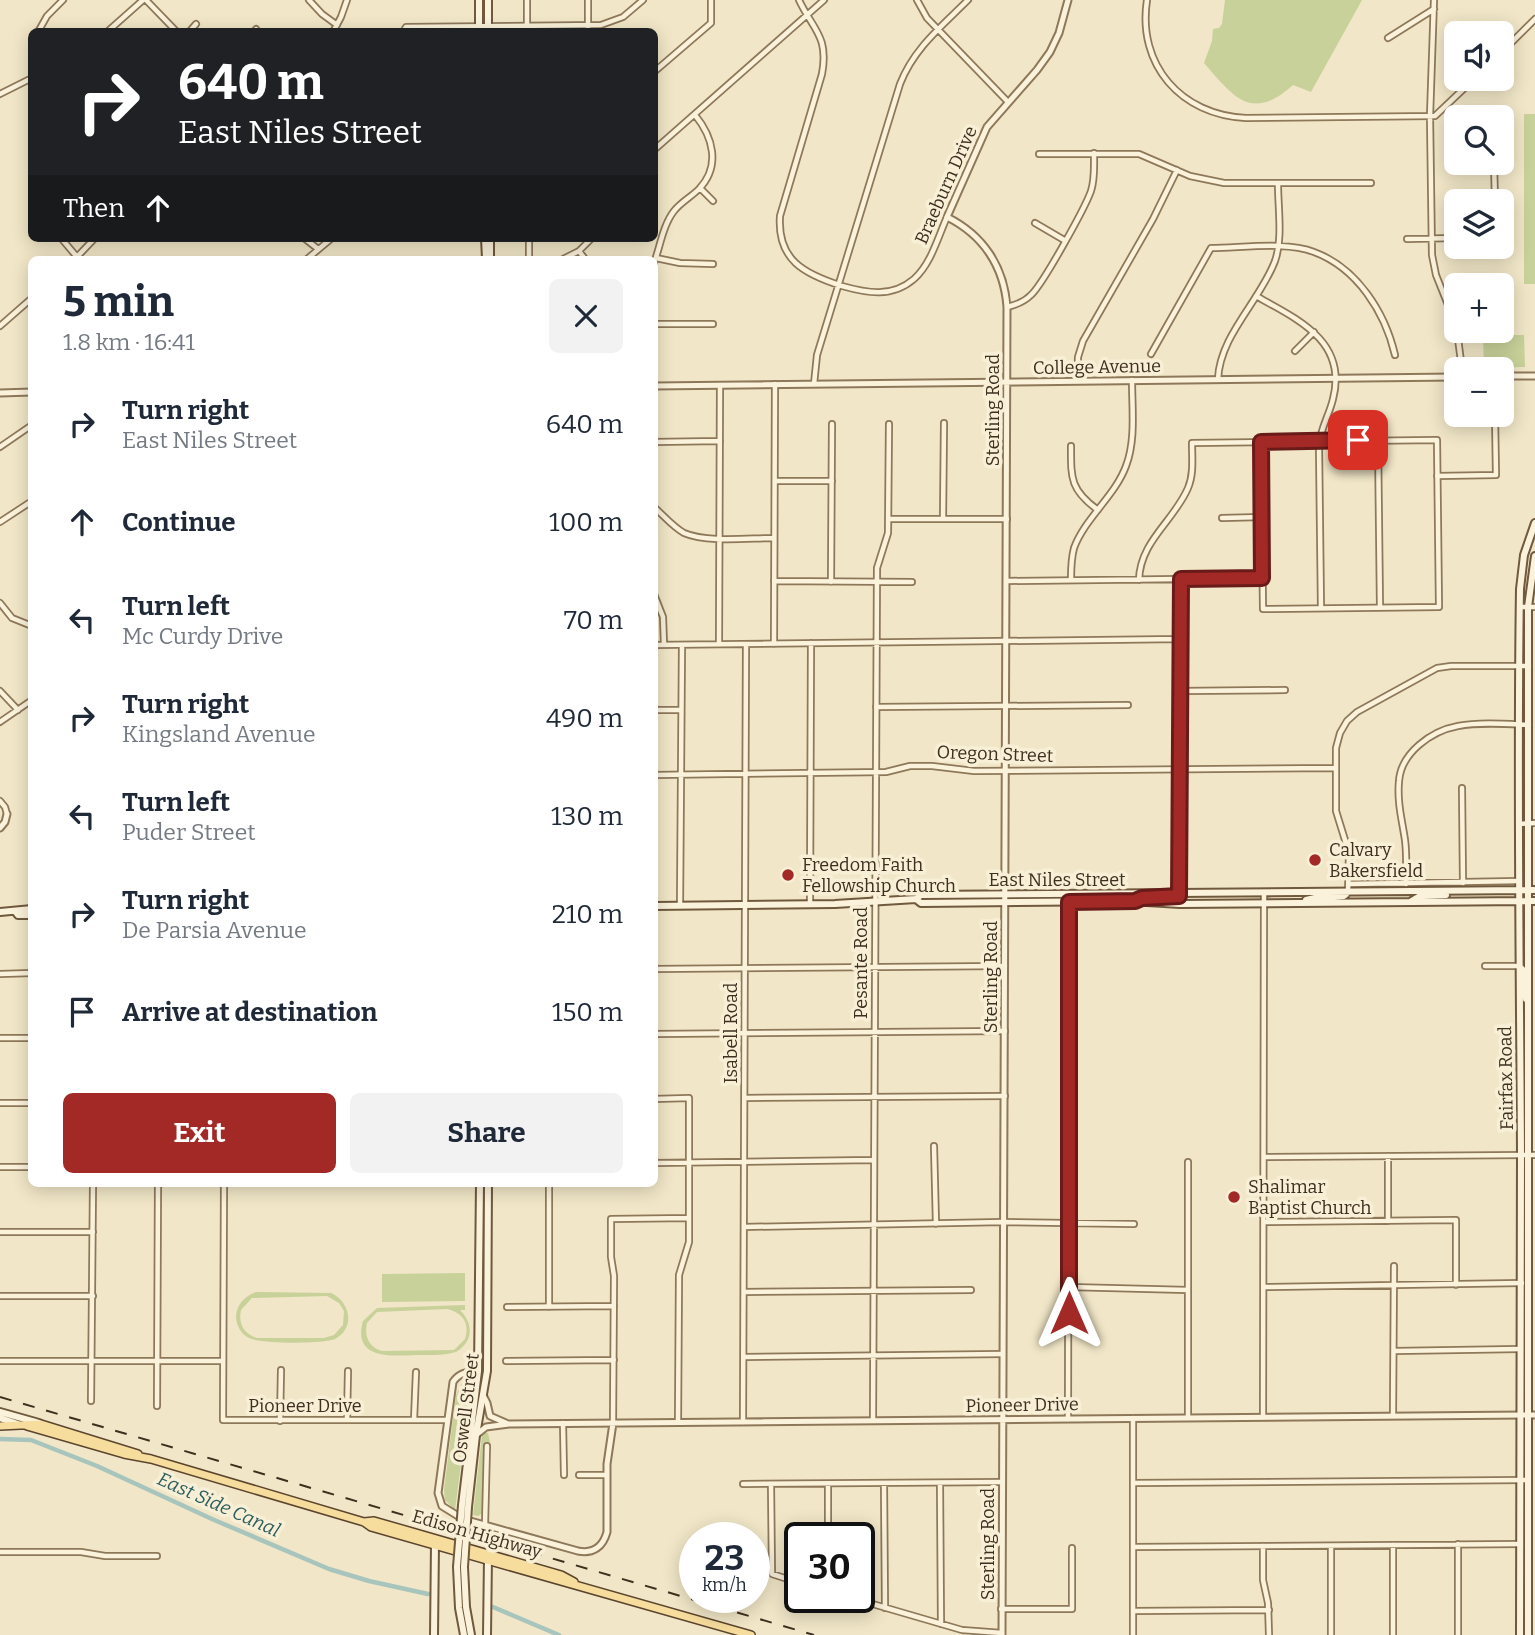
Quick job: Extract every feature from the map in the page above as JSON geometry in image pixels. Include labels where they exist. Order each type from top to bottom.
[{"type":"main road","points":[[479,0],[479,28]]},
{"type":"main road","points":[[488,0],[488,28]]},
{"type":"main road","name":"Fairfax Road","points":[[1520,1635],[1520,1283],[1528,1155],[1519,967],[1519,666],[1521,570],[1535,523]]},
{"type":"main road","name":"Fairfax Road","points":[[1528,1635],[1528,1544],[1532,1501],[1528,1480],[1532,1415],[1528,1155],[1532,823],[1528,725],[1535,556]]},
{"type":"main road","points":[[1410,902],[1420,896],[1445,895],[1462,887]]},
{"type":"main road","name":"East Niles Street","points":[[658,906],[810,904],[916,899],[921,903],[1109,894],[1264,893],[1348,888],[1462,887],[1532,890]]},
{"type":"main road","points":[[1298,903],[1315,898],[1343,896],[1348,888]]},
{"type":"main road","points":[[1069,902],[1071,898],[1109,894]]},
{"type":"main road","points":[[1135,901],[1142,898],[1177,897],[1180,894]]},
{"type":"main road","name":"East Niles Street","points":[[1005,898],[1180,904],[1532,901]]},
{"type":"main road","points":[[0,912],[28,909]]},
{"type":"main road","points":[[15,911],[18,915],[28,915]]},
{"type":"main road","points":[[1519,967],[1523,970],[1529,1011]]},
{"type":"main road","name":"Oswell Street","points":[[464,1635],[459,1608],[465,1506],[478,1371],[480,1187]]},
{"type":"main road","name":"Oswell Street","points":[[465,1506],[487,1371],[488,1187]]},
{"type":"main road","name":"Edison Highway","points":[[0,1412],[364,1522],[371,1527],[488,1557],[560,1582],[579,1584],[751,1635]]},
{"type":"main road","name":"Edison Highway","points":[[0,1418],[124,1454],[151,1459]]},
{"type":"main road","points":[[0,1426],[41,1424]]},
{"type":"main road","points":[[434,1635],[435,1542]]},
{"type":"main road","points":[[487,1635],[488,1557]]},
{"type":"main road","name":"Oswell Street","points":[[461,1567],[471,1635]]},
{"type":"street","points":[[40,28],[47,16],[63,0]]},
{"type":"street","points":[[112,28],[145,0],[173,28]]},
{"type":"street","points":[[309,0],[337,25]]},
{"type":"street","points":[[335,28],[347,0]]},
{"type":"street","points":[[527,0],[527,28]]},
{"type":"street","points":[[588,0],[588,28],[617,20],[643,0]]},
{"type":"street","points":[[658,69],[711,23],[711,0]]},
{"type":"street","name":"Braeburn Drive","points":[[799,0],[822,40],[824,66],[781,208],[780,231],[788,253],[798,266],[817,278],[876,293],[892,291],[906,284],[924,267],[982,135],[993,118],[1051,52],[1068,0]]},
{"type":"street","points":[[658,147],[824,0]]},
{"type":"street","points":[[916,0],[922,12],[1008,102]]},
{"type":"street","points":[[814,384],[815,361],[900,83],[915,54],[968,0]]},
{"type":"street","points":[[1147,0],[1146,33],[1156,64],[1175,89],[1205,110],[1225,116],[1436,116],[1462,91]]},
{"type":"street","points":[[1434,0],[1430,116],[1432,239],[1436,275],[1444,290]]},
{"type":"street","points":[[1388,38],[1434,9]]},
{"type":"street","points":[[1514,40],[1535,19]]},
{"type":"street","points":[[192,28],[195,23]]},
{"type":"street","points":[[405,28],[442,28]]},
{"type":"street","points":[[0,94],[28,80]]},
{"type":"street","points":[[656,256],[672,214],[700,188],[711,170],[712,148],[705,128],[695,115]]},
{"type":"street","points":[[1007,307],[1024,301],[1035,291],[1065,240],[1091,192],[1094,153]]},
{"type":"street","points":[[1039,154],[1139,154],[1204,180],[1224,183],[1371,183]]},
{"type":"street","points":[[1077,381],[1078,357],[1083,341],[1153,219],[1177,170]]},
{"type":"street","points":[[1218,379],[1223,355],[1272,268],[1278,247],[1278,184]]},
{"type":"street","points":[[700,188],[713,201]]},
{"type":"street","name":"Sterling Road","points":[[947,217],[972,233],[992,256],[1004,284],[1007,307],[1002,1634]]},
{"type":"street","points":[[1035,223],[1065,240]]},
{"type":"street","points":[[1407,239],[1444,238]]},
{"type":"street","points":[[78,256],[92,242]]},
{"type":"street","points":[[309,242],[318,249]]},
{"type":"street","points":[[310,256],[327,242]]},
{"type":"street","points":[[569,256],[588,242]]},
{"type":"street","points":[[1151,354],[1211,248],[1278,247],[1314,251],[1359,284],[1377,306],[1389,330],[1395,355]]},
{"type":"street","points":[[579,251],[583,256]]},
{"type":"street","points":[[658,260],[713,264]]},
{"type":"street","points":[[1256,296],[1315,331],[1329,352],[1335,378],[1333,400],[1319,441],[1321,608]]},
{"type":"street","points":[[0,326],[28,303]]},
{"type":"street","points":[[658,324],[713,324]]},
{"type":"street","points":[[1295,351],[1315,331]]},
{"type":"street","points":[[1514,376],[1535,376]]},
{"type":"street","name":"College Avenue","points":[[658,386],[1444,377]]},
{"type":"street","points":[[1071,580],[1074,548],[1119,481],[1129,456],[1132,437],[1132,380]]},
{"type":"street","points":[[774,644],[775,384]]},
{"type":"street","points":[[719,645],[720,385]]},
{"type":"street","points":[[0,393],[28,392]]},
{"type":"street","points":[[943,519],[944,423]]},
{"type":"street","points":[[831,582],[832,424]]},
{"type":"street","name":"Pesante Road","points":[[873,1420],[876,643],[878,562],[887,539],[889,424]]},
{"type":"street","points":[[1437,476],[1496,475],[1495,427]]},
{"type":"street","points":[[0,447],[28,428]]},
{"type":"street","points":[[1378,440],[1380,608]]},
{"type":"street","points":[[1139,580],[1140,563],[1145,549],[1188,488],[1192,474],[1192,443],[1378,440],[1437,440],[1439,607],[1263,609],[1261,442]]},
{"type":"street","points":[[658,442],[720,441]]},
{"type":"street","points":[[1071,446],[1074,484],[1085,500],[1098,510]]},
{"type":"street","points":[[775,481],[832,481]]},
{"type":"street","points":[[0,522],[28,504]]},
{"type":"street","points":[[658,511],[673,525],[699,537],[774,538]]},
{"type":"street","points":[[1222,518],[1262,517]]},
{"type":"street","points":[[888,519],[1007,519]]},
{"type":"street","points":[[1007,581],[1262,578]]},
{"type":"street","points":[[1180,894],[1181,579]]},
{"type":"street","points":[[774,581],[912,582]]},
{"type":"street","points":[[0,603],[12,618],[28,624]]},
{"type":"street","points":[[658,604],[663,617],[664,645]]},
{"type":"street","points":[[1520,607],[1532,607]]},
{"type":"street","points":[[658,645],[1181,639]]},
{"type":"street","points":[[810,904],[811,643]]},
{"type":"street","name":"Isabell Road","points":[[743,1422],[747,644]]},
{"type":"street","points":[[680,906],[682,645]]},
{"type":"street","points":[[1519,881],[1462,887],[1406,884],[1348,888],[1348,845],[1336,811],[1336,748],[1347,721],[1362,709],[1437,668],[1529,666]]},
{"type":"street","points":[[1181,691],[1285,690]]},
{"type":"street","points":[[0,691],[18,710]]},
{"type":"street","points":[[0,722],[28,703]]},
{"type":"street","points":[[876,707],[1128,705]]},
{"type":"street","points":[[658,710],[681,710]]},
{"type":"street","points":[[1406,884],[1406,851],[1399,808],[1399,780],[1409,754],[1424,742],[1454,726],[1528,725]]},
{"type":"street","name":"Oregon Street","points":[[658,775],[876,772],[910,766],[974,771],[1336,768]]},
{"type":"street","points":[[1462,788],[1462,887]]},
{"type":"street","points":[[0,801],[7,814],[0,828]]},
{"type":"street","points":[[1519,824],[1532,823]]},
{"type":"street","points":[[1263,1417],[1264,893]]},
{"type":"street","points":[[1068,1419],[1069,902]]},
{"type":"street","points":[[658,970],[1005,966]]},
{"type":"street","points":[[1485,967],[1519,967]]},
{"type":"street","points":[[0,974],[28,973]]},
{"type":"street","points":[[658,1034],[1005,1031]]},
{"type":"street","points":[[0,1038],[28,1038]]},
{"type":"street","points":[[745,1098],[1004,1096]]},
{"type":"street","points":[[658,1098],[689,1098],[688,1248],[679,1275],[678,1422]]},
{"type":"street","points":[[0,1103],[28,1103]]},
{"type":"street","points":[[934,1146],[936,1223]]},
{"type":"street","points":[[1264,1157],[1528,1155]]},
{"type":"street","points":[[1388,1156],[1388,1221]]},
{"type":"street","points":[[658,1163],[873,1160]]},
{"type":"street","points":[[1188,1161],[1188,1418]]},
{"type":"street","points":[[0,1167],[28,1167]]},
{"type":"street","points":[[91,1401],[93,1187]]},
{"type":"street","points":[[158,1187],[158,1406]]},
{"type":"street","points":[[0,1361],[222,1361],[224,1187]]},
{"type":"street","points":[[549,1187],[549,1307]]},
{"type":"street","points":[[478,1371],[457,1376],[453,1382],[438,1499],[446,1510],[463,1519],[578,1551],[596,1549],[606,1537],[608,1454],[613,1423],[614,1306],[611,1219],[689,1218]]},
{"type":"street","points":[[1264,1222],[1456,1220],[1456,1285]]},
{"type":"street","points":[[744,1227],[1003,1222],[1134,1224]]},
{"type":"street","points":[[0,1232],[93,1231]]},
{"type":"street","points":[[1393,1416],[1394,1266]]},
{"type":"street","points":[[1264,1287],[1529,1283]]},
{"type":"street","points":[[1069,1287],[1188,1290]]},
{"type":"street","points":[[744,1292],[971,1290]]},
{"type":"street","points":[[0,1297],[93,1296]]},
{"type":"street","points":[[507,1307],[614,1306]]},
{"type":"street","points":[[1394,1351],[1520,1349]]},
{"type":"street","points":[[744,1357],[1003,1354]]},
{"type":"street","points":[[506,1361],[614,1360]]},
{"type":"street","name":"Pioneer Drive","points":[[222,1361],[223,1420],[447,1420]]},
{"type":"street","points":[[280,1421],[281,1370]]},
{"type":"street","points":[[347,1420],[348,1371]]},
{"type":"street","points":[[414,1420],[415,1372]]},
{"type":"street","points":[[483,1395],[493,1419],[509,1424]]},
{"type":"street","name":"Pioneer Drive","points":[[477,1435],[486,1427],[509,1424],[1532,1415]]},
{"type":"street","points":[[1133,1418],[1133,1635]]},
{"type":"street","points":[[563,1423],[564,1475]]},
{"type":"street","name":"Oswell Street","points":[[485,1525],[487,1446]]},
{"type":"street","points":[[579,1475],[607,1475]]},
{"type":"street","points":[[1133,1483],[1528,1480]]},
{"type":"street","points":[[743,1485],[1002,1482]]},
{"type":"street","points":[[884,1483],[885,1608]]},
{"type":"street","points":[[940,1483],[941,1624]]},
{"type":"street","points":[[771,1484],[772,1574],[784,1578]]},
{"type":"street","points":[[828,1484],[828,1522]]},
{"type":"street","points":[[1458,1544],[1458,1635]]},
{"type":"street","points":[[1133,1547],[1528,1544]]},
{"type":"street","points":[[1393,1545],[1393,1635]]},
{"type":"street","points":[[1263,1546],[1263,1580],[1269,1610],[1269,1635]]},
{"type":"street","points":[[1331,1546],[1331,1635]]},
{"type":"street","points":[[1001,1609],[1072,1609],[1072,1548]]},
{"type":"street","points":[[0,1552],[157,1556]]},
{"type":"street","points":[[875,1605],[973,1632],[1002,1634]]},
{"type":"street","points":[[1133,1611],[1269,1610]]},
{"type":"green space","points":[[1225,0],[1362,0],[1311,92],[1293,85],[1265,102],[1254,103],[1244,101],[1224,86],[1204,63],[1212,41],[1213,29],[1222,24]]},
{"type":"green space","points":[[1524,114],[1535,114],[1535,284],[1524,284]]},
{"type":"green space","points":[[1514,335],[1524,335],[1525,367],[1514,367],[1514,357],[1484,357],[1483,343],[1514,343]]},
{"type":"green space","points":[[465,1273],[465,1301],[382,1302],[382,1274]]},
{"type":"green space","points":[[256,1292],[331,1293],[343,1302],[346,1308],[346,1328],[342,1334],[329,1341],[278,1342],[249,1338],[240,1329],[236,1316],[245,1298]],"holes":[[[327,1296],[339,1303],[344,1311],[343,1325],[334,1335],[324,1338],[257,1338],[245,1331],[240,1320],[241,1310],[252,1298]]]},
{"type":"green space","points":[[465,1305],[465,1310],[460,1310],[468,1321],[470,1332],[466,1343],[456,1352],[396,1356],[376,1353],[363,1343],[361,1334],[363,1321],[377,1308]],"holes":[[[453,1311],[461,1316],[467,1328],[465,1339],[454,1350],[382,1351],[374,1347],[367,1337],[367,1323],[377,1312]]]},
{"type":"green space","points":[[463,1381],[467,1381],[470,1394],[455,1510],[445,1500],[444,1490],[456,1395]]},
{"type":"green space","points":[[488,1433],[490,1442],[484,1443],[483,1513],[478,1516],[473,1515],[482,1435]]},
{"type":"waterway","name":"East Side Canal","points":[[0,1439],[31,1440],[97,1466],[329,1569],[428,1594]]},
{"type":"waterway","name":"East Side Canal","points":[[493,1607],[559,1635]]},
{"type":"railway","points":[[0,1397],[814,1635]]},
{"type":"place","name":"Calvary Bakersfield","points":[[1315,860]]},
{"type":"place","name":"Freedom Faith Fellowship Church","points":[[788,875]]},
{"type":"place","name":"Shalimar Baptist Church","points":[[1234,1197]]},
{"type":"route","points":[[1069,1313],[1069,902],[1135,901],[1142,898],[1179,896],[1181,579],[1262,578],[1261,442],[1358,440]]}]
